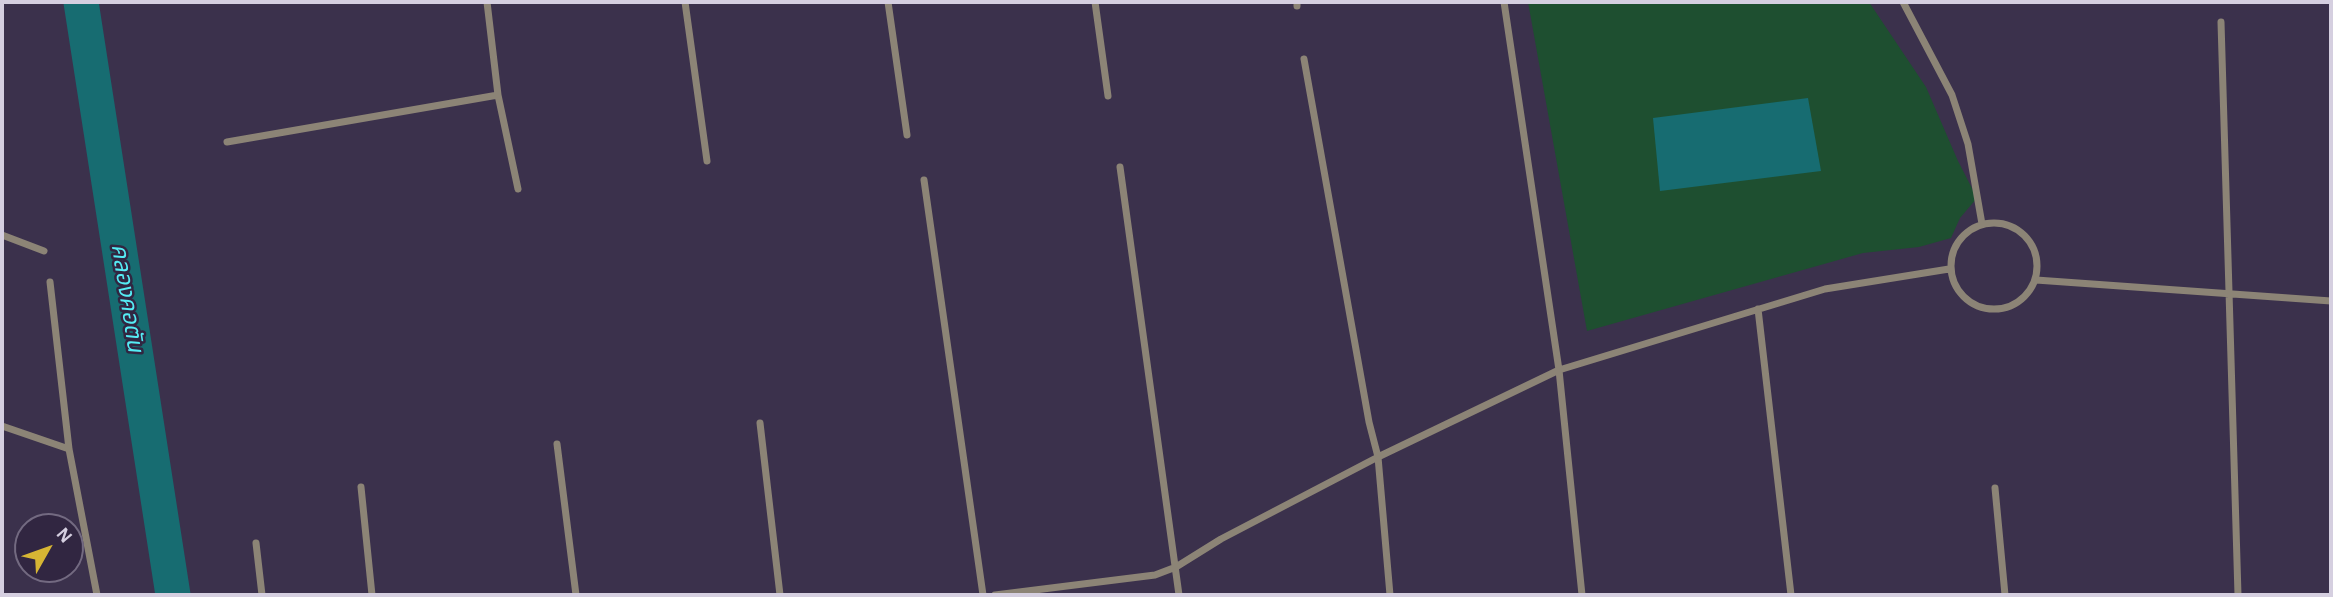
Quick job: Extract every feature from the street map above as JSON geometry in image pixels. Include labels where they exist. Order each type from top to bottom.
[{"type":"street","points":[[487,2],[498,95],[518,190]]},
{"type":"street","points":[[685,2],[707,161]]},
{"type":"street","points":[[888,2],[907,135]]},
{"type":"street","points":[[1095,2],[1108,96]]},
{"type":"street","points":[[1504,2],[1559,370],[1582,595]]},
{"type":"street","points":[[1903,2],[1952,95],[1968,144],[1982,224]]},
{"type":"street","points":[[2221,22],[2238,595]]},
{"type":"street","points":[[1304,59],[1369,422],[1378,457],[1390,595]]},
{"type":"street","points":[[227,142],[498,95]]},
{"type":"street","points":[[1120,167],[1180,595]]},
{"type":"street","points":[[924,180],[983,595]]},
{"type":"street","points":[[1982,224],[2005,224],[2025,236],[2037,256],[2036,280],[2027,296],[2011,307],[1993,310],[1975,306],[1960,294],[1949,270],[1955,244],[1967,231],[1982,224]]},
{"type":"street","points":[[2,235],[44,251]]},
{"type":"street","points":[[995,595],[1155,575],[1176,567],[1221,539],[1378,457],[1559,370],[1825,289],[1949,270]]},
{"type":"street","points":[[2036,280],[2331,301]]},
{"type":"street","points":[[50,282],[69,449],[97,595]]},
{"type":"street","points":[[1758,309],[1791,595]]},
{"type":"street","points":[[760,423],[780,595]]},
{"type":"street","points":[[2,426],[69,449]]},
{"type":"street","points":[[557,444],[576,595]]},
{"type":"street","points":[[361,487],[372,595]]},
{"type":"street","points":[[1995,488],[2005,595]]},
{"type":"street","points":[[256,543],[262,595]]},
{"type":"shaded area","points":[[1528,2],[1869,2],[1926,87],[1977,198],[1960,218],[1951,238],[1919,247],[1863,253],[1587,331]]},
{"type":"shaded area","points":[[1808,98],[1821,171],[1660,191],[1653,118]]},
{"type":"waterway","name":"คลองคอตัน","points":[[81,2],[173,595]]}]
